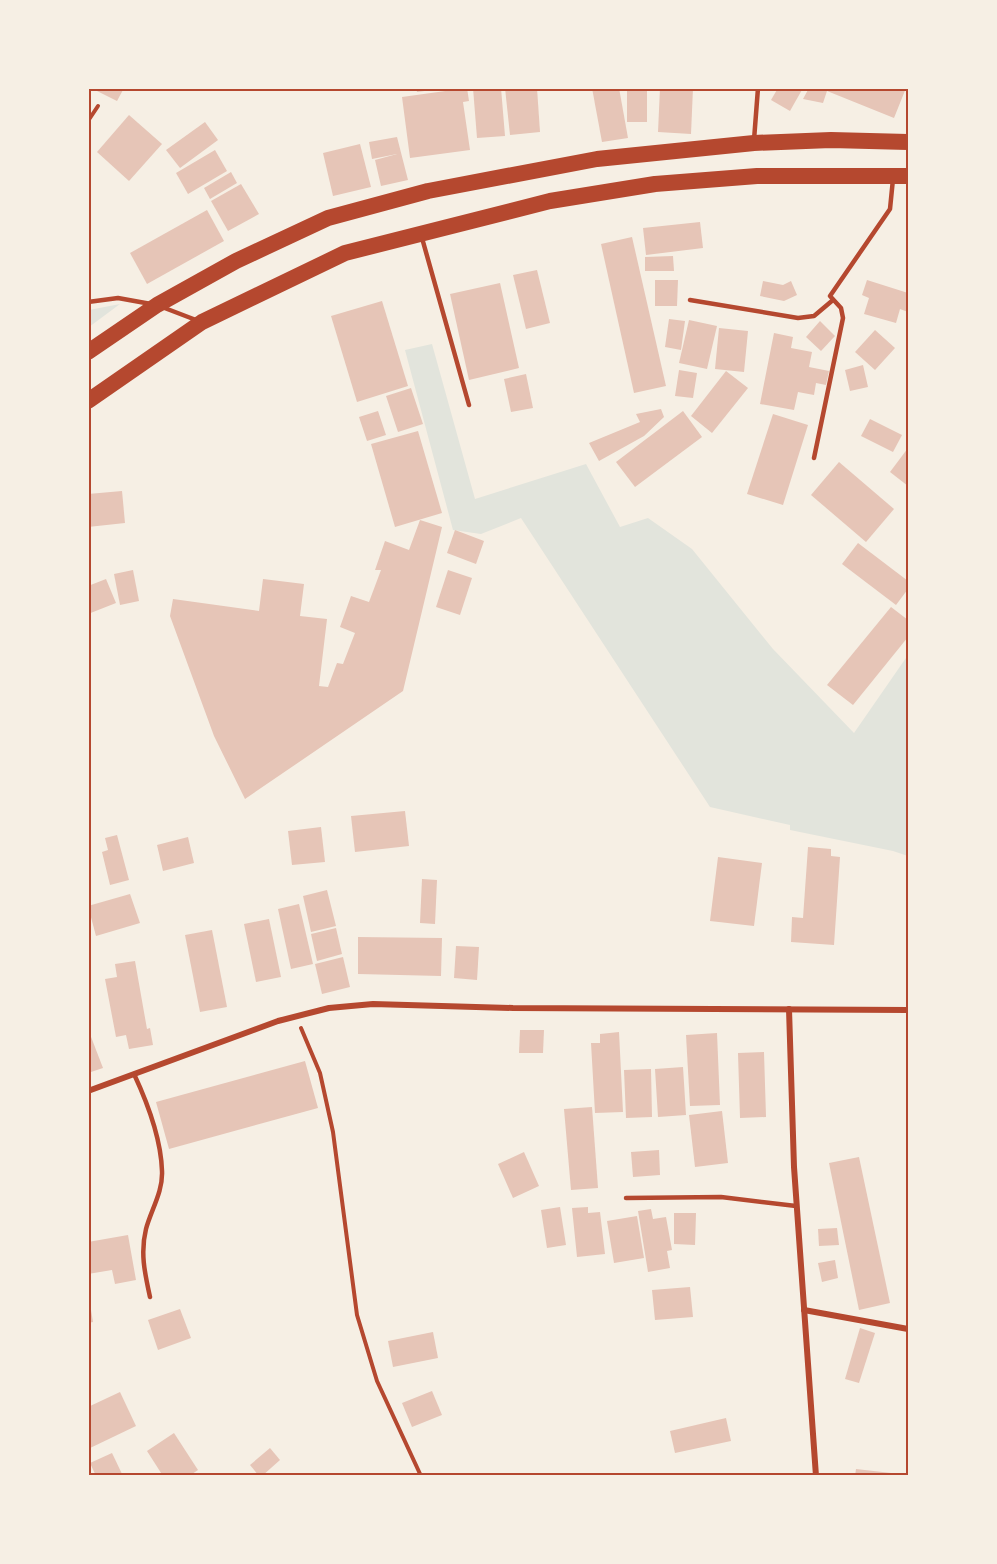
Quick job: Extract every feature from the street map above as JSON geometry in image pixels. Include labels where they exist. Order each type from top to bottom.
[{"type":"highway","points":[[88,352],[157,305],[236,261],[328,218],[417,194],[597,159],[754,143],[831,140],[909,142]]},
{"type":"highway","points":[[88,401],[202,322],[345,253],[550,201],[655,184],[757,176],[901,176]]},
{"type":"street","points":[[88,1091],[278,1021],[329,1008],[373,1004],[513,1008],[909,1010]]},
{"type":"street","points":[[789,1010],[796,1206],[816,1476]]},
{"type":"street","points":[[804,1310],[909,1329]]},
{"type":"lane","points":[[754,143],[758,88]]},
{"type":"lane","points":[[814,458],[843,318],[843,312],[831,296],[890,209],[901,176]]},
{"type":"lane","points":[[421,234],[469,405]]},
{"type":"lane","points":[[88,302],[118,298],[157,305],[202,322]]},
{"type":"lane","points":[[690,300],[798,318],[814,316],[833,300]]},
{"type":"lane","points":[[134,1074],[148,1105],[163,1172],[158,1199],[146,1228],[142,1257],[150,1297]]},
{"type":"lane","points":[[626,1198],[721,1197],[796,1206]]},
{"type":"path","points":[[88,121],[98,106]]},
{"type":"path","points":[[296,1016],[320,1073],[328,1112],[357,1315],[377,1381],[421,1476]]},
{"type":"shaded area","points":[[120,304],[89,327],[89,310]]},
{"type":"shaded area","points":[[432,344],[475,499],[586,464],[620,527],[648,518],[692,549],[773,649],[854,733],[908,655],[908,856],[790,830],[790,825],[710,807],[521,518],[481,534],[453,530],[405,350]]},
{"type":"building","points":[[91,88],[124,88],[117,101]]},
{"type":"building","points":[[416,88],[432,88],[432,90],[417,92]]},
{"type":"building","points":[[467,88],[469,101],[463,102],[470,150],[410,158],[402,97]]},
{"type":"building","points":[[473,88],[501,88],[505,136],[477,138]]},
{"type":"building","points":[[505,88],[537,88],[540,132],[510,135]]},
{"type":"building","points":[[592,88],[619,88],[628,138],[602,142]]},
{"type":"building","points":[[627,88],[647,88],[647,122],[627,122]]},
{"type":"building","points":[[660,88],[693,88],[691,134],[658,132]]},
{"type":"building","points":[[778,88],[803,88],[790,111],[771,100]]},
{"type":"building","points":[[809,88],[906,88],[894,118],[827,91],[823,103],[803,99]]},
{"type":"building","points":[[129,115],[162,144],[129,181],[97,152]]},
{"type":"building","points":[[205,122],[218,140],[180,168],[166,150]]},
{"type":"building","points":[[397,137],[408,180],[381,186],[375,160],[397,154],[372,159],[369,142]]},
{"type":"building","points":[[360,144],[371,187],[333,196],[323,153]]},
{"type":"building","points":[[215,150],[227,171],[188,194],[176,173]]},
{"type":"building","points":[[231,172],[237,183],[210,199],[204,188]]},
{"type":"building","points":[[241,184],[259,214],[228,231],[211,201]]},
{"type":"building","points":[[207,210],[224,241],[147,284],[130,253]]},
{"type":"building","points":[[700,222],[703,248],[646,255],[643,228]]},
{"type":"building","points":[[632,237],[666,386],[634,393],[601,244]]},
{"type":"building","points":[[673,256],[674,271],[645,271],[645,257]]},
{"type":"building","points":[[537,270],[550,323],[526,329],[513,275]]},
{"type":"building","points":[[655,280],[678,280],[677,306],[655,306]]},
{"type":"building","points":[[867,280],[908,293],[908,312],[900,309],[896,323],[864,314],[869,298],[862,295]]},
{"type":"building","points":[[763,281],[783,285],[791,281],[797,295],[784,301],[760,296]]},
{"type":"building","points":[[500,283],[519,368],[469,380],[450,294]]},
{"type":"building","points":[[382,301],[408,386],[357,402],[331,316]]},
{"type":"building","points":[[669,319],[685,321],[681,350],[665,347]]},
{"type":"building","points":[[689,320],[717,326],[707,369],[679,363]]},
{"type":"building","points":[[820,321],[835,336],[821,351],[806,337]]},
{"type":"building","points":[[719,328],[748,331],[744,372],[715,369]]},
{"type":"building","points":[[875,330],[895,348],[875,370],[855,352]]},
{"type":"building","points":[[774,333],[793,337],[791,348],[812,352],[809,367],[829,371],[826,385],[816,383],[814,395],[798,392],[794,410],[760,404]]},
{"type":"building","points":[[863,365],[868,387],[850,391],[845,370]]},
{"type":"building","points":[[679,370],[697,373],[693,398],[675,396]]},
{"type":"building","points":[[726,371],[748,388],[712,433],[691,416]]},
{"type":"building","points":[[526,374],[533,408],[511,412],[504,379]]},
{"type":"building","points":[[411,388],[423,424],[398,432],[386,396]]},
{"type":"building","points":[[661,409],[664,417],[644,436],[599,461],[589,443],[640,422],[636,414]]},
{"type":"building","points":[[378,411],[386,435],[367,441],[359,417]]},
{"type":"building","points":[[683,411],[702,437],[635,487],[616,462]]},
{"type":"building","points":[[773,414],[808,425],[783,505],[747,494]]},
{"type":"building","points":[[870,419],[902,435],[893,452],[861,436]]},
{"type":"building","points":[[418,431],[442,513],[395,527],[371,444]]},
{"type":"building","points":[[908,448],[908,486],[890,472]]},
{"type":"building","points":[[839,462],[894,509],[866,542],[811,495]]},
{"type":"building","points":[[122,491],[125,523],[88,527],[88,494]]},
{"type":"building","points":[[420,520],[442,527],[403,691],[245,799],[214,736],[170,616],[173,599],[259,611],[263,579],[304,584],[300,616],[327,619],[319,686],[328,687],[337,663],[343,664],[355,633],[340,627],[351,596],[369,602],[381,570],[375,570],[385,541],[409,550]]},
{"type":"building","points":[[455,530],[484,541],[476,564],[447,553]]},
{"type":"building","points":[[858,543],[908,581],[908,589],[896,605],[842,564]]},
{"type":"building","points":[[133,570],[139,601],[120,605],[114,574]]},
{"type":"building","points":[[448,570],[472,578],[460,615],[436,607]]},
{"type":"building","points":[[106,579],[116,603],[88,614],[88,586]]},
{"type":"building","points":[[891,607],[908,620],[908,637],[853,705],[827,685]]},
{"type":"building","points":[[405,811],[409,846],[355,852],[351,816]]},
{"type":"building","points":[[321,827],[325,862],[292,865],[288,831]]},
{"type":"building","points":[[117,835],[129,880],[110,885],[102,852],[108,850],[105,838]]},
{"type":"building","points":[[188,837],[194,863],[163,871],[157,845]]},
{"type":"building","points":[[808,847],[831,849],[831,856],[840,857],[834,945],[791,942],[792,917],[803,918]]},
{"type":"building","points":[[718,857],[762,863],[754,926],[710,921]]},
{"type":"building","points":[[422,879],[437,880],[435,924],[420,923]]},
{"type":"building","points":[[327,890],[336,926],[311,932],[303,896]]},
{"type":"building","points":[[130,894],[140,923],[96,936],[88,906]]},
{"type":"building","points":[[299,904],[313,964],[291,969],[278,909]]},
{"type":"building","points":[[269,919],[281,977],[256,982],[244,924]]},
{"type":"building","points":[[336,928],[342,954],[317,961],[311,934]]},
{"type":"building","points":[[212,930],[227,1007],[200,1012],[185,935]]},
{"type":"building","points":[[358,937],[442,938],[441,976],[358,974]]},
{"type":"building","points":[[456,946],[479,947],[477,980],[454,978]]},
{"type":"building","points":[[343,957],[350,987],[322,994],[315,964]]},
{"type":"building","points":[[135,961],[147,1029],[150,1028],[153,1045],[129,1049],[126,1035],[116,1037],[105,979],[117,977],[115,964]]},
{"type":"building","points":[[88,1029],[103,1068],[88,1073]]},
{"type":"building","points":[[520,1030],[544,1030],[543,1053],[519,1053]]},
{"type":"building","points":[[619,1032],[623,1112],[595,1113],[591,1043],[600,1043],[600,1034]]},
{"type":"building","points":[[717,1033],[720,1105],[690,1106],[686,1035]]},
{"type":"building","points":[[764,1052],[766,1117],[740,1118],[738,1053]]},
{"type":"building","points":[[305,1061],[318,1108],[169,1149],[156,1102]]},
{"type":"building","points":[[683,1067],[686,1115],[658,1117],[655,1069]]},
{"type":"building","points":[[651,1069],[652,1117],[626,1118],[624,1070]]},
{"type":"building","points":[[592,1107],[598,1188],[571,1190],[564,1109]]},
{"type":"building","points":[[722,1111],[728,1163],[695,1167],[689,1115]]},
{"type":"building","points":[[659,1150],[660,1175],[633,1177],[631,1152]]},
{"type":"building","points":[[524,1152],[539,1186],[513,1198],[498,1164]]},
{"type":"building","points":[[859,1157],[890,1303],[859,1310],[829,1163]]},
{"type":"building","points":[[560,1207],[566,1245],[547,1248],[541,1210]]},
{"type":"building","points":[[588,1207],[588,1213],[600,1212],[605,1254],[577,1257],[572,1208]]},
{"type":"building","points":[[651,1209],[653,1219],[666,1217],[672,1250],[667,1251],[670,1268],[648,1272],[638,1211]]},
{"type":"building","points":[[674,1213],[696,1213],[695,1245],[674,1244]]},
{"type":"building","points":[[637,1216],[644,1258],[614,1263],[607,1221]]},
{"type":"building","points":[[837,1228],[839,1245],[819,1246],[818,1229]]},
{"type":"building","points":[[128,1235],[136,1280],[115,1284],[112,1270],[88,1274],[88,1242]]},
{"type":"building","points":[[835,1260],[838,1278],[822,1282],[818,1263]]},
{"type":"building","points":[[690,1287],[693,1317],[655,1320],[652,1290]]},
{"type":"building","points":[[90,1304],[93,1322],[88,1323],[88,1305]]},
{"type":"building","points":[[180,1309],[191,1338],[158,1350],[148,1320]]},
{"type":"building","points":[[860,1328],[875,1333],[859,1383],[845,1379]]},
{"type":"building","points":[[433,1332],[438,1358],[393,1367],[388,1341]]},
{"type":"building","points":[[432,1391],[442,1415],[412,1427],[402,1403]]},
{"type":"building","points":[[120,1392],[136,1426],[88,1449],[88,1407]]},
{"type":"building","points":[[726,1418],[731,1441],[675,1453],[670,1431]]},
{"type":"building","points":[[174,1433],[198,1470],[189,1476],[163,1476],[147,1451]]},
{"type":"building","points":[[270,1448],[280,1460],[262,1476],[259,1476],[250,1465]]},
{"type":"building","points":[[112,1453],[123,1476],[96,1476],[90,1463]]},
{"type":"building","points":[[856,1469],[900,1474],[900,1476],[855,1476]]}]
